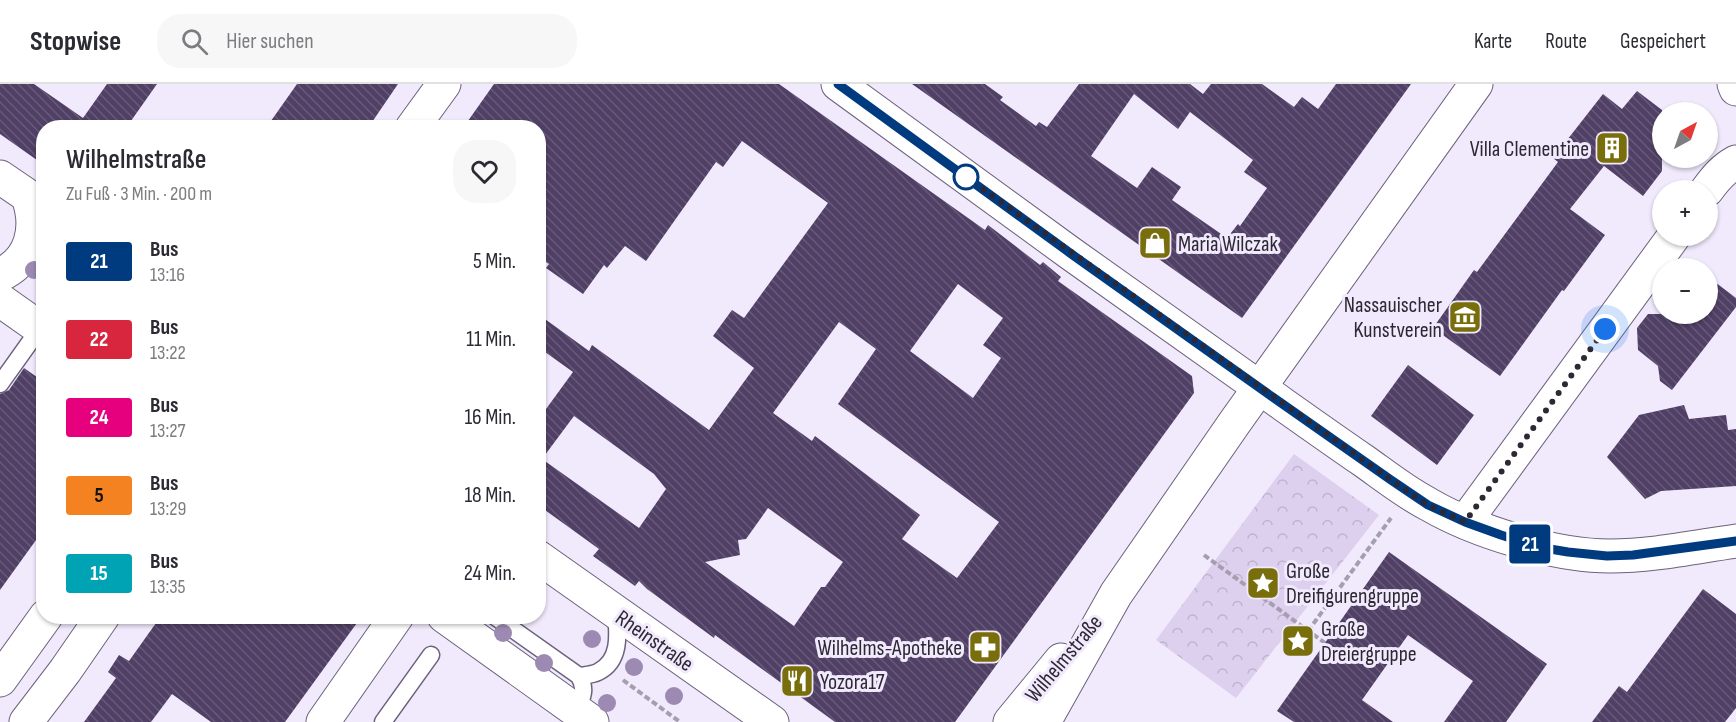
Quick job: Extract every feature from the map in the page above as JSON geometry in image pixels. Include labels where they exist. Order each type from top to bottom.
[{"type":"main road","points":[[418,120],[444,84]]},
{"type":"main road","points":[[838,84],[1080,260],[1428,505],[1465,522],[1538,547],[1607,556],[1633,555],[1736,541]]},
{"type":"main road","name":"Wilhelmstraße","points":[[1010,722],[1116,594],[1476,84]]},
{"type":"main road","points":[[1734,84],[1736,89]]},
{"type":"main road","points":[[1715,180],[1726,167],[1736,162]]},
{"type":"main road","points":[[0,177],[36,202],[33,211],[34,226],[31,241],[25,254],[15,266],[0,275]]},
{"type":"main road","points":[[1465,522],[1667,246]]},
{"type":"main road","points":[[0,300],[36,325]]},
{"type":"main road","name":"Rheinstraße","points":[[546,563],[772,722]]},
{"type":"main road","name":"Wilhelmstraße","points":[[1044,722],[1116,594]]},
{"type":"main road","points":[[0,680],[40,624]]},
{"type":"main road","points":[[26,722],[98,624]]},
{"type":"main road","points":[[323,722],[391,624]]},
{"type":"main road","points":[[455,624],[585,717]]},
{"type":"lane","points":[[0,384],[36,337]]},
{"type":"lane","points":[[579,676],[596,673],[605,667],[617,648],[616,612]]},
{"type":"lane","points":[[505,624],[579,676],[584,684],[585,717]]},
{"type":"lane","points":[[383,722],[431,655]]},
{"type":"path","points":[[1308,631],[1393,515]]},
{"type":"path","points":[[1204,555],[1325,643]]},
{"type":"green space","points":[[1294,454],[1379,515],[1236,698],[1156,640]]},
{"type":"building","points":[[0,84],[34,84],[83,118],[107,84],[157,84],[132,120],[36,120],[36,159],[0,134]]},
{"type":"building","points":[[297,84],[398,84],[373,120],[272,120]]},
{"type":"building","points":[[494,84],[779,84],[985,230],[988,225],[1040,265],[1043,262],[1061,277],[1058,281],[1192,376],[1194,393],[955,722],[835,722],[715,635],[714,638],[639,581],[635,586],[593,556],[599,549],[546,511],[546,462],[639,528],[666,489],[654,474],[574,416],[546,454],[546,409],[573,372],[546,353],[546,320],[589,351],[592,345],[709,430],[754,368],[713,336],[732,310],[744,318],[828,203],[742,141],[723,167],[716,162],[646,261],[625,246],[607,268],[604,265],[583,294],[546,268],[549,264],[546,262],[546,120],[469,120]],"holes":[[[958,284],[1003,318],[983,345],[1001,358],[973,398],[910,351]],[[839,322],[876,349],[838,404],[999,522],[957,578],[902,539],[920,515],[815,436],[812,441],[773,413]],[[768,508],[843,562],[825,587],[821,587],[794,626],[705,562],[740,555],[738,540],[746,539]]]},
{"type":"building","points":[[912,84],[985,84],[1003,97],[1000,100],[1036,126],[1039,122],[1047,127],[1079,84],[1190,84],[1203,94],[1211,84],[1262,84],[1294,107],[1302,97],[1318,109],[1336,84],[1411,84],[1242,318]],"holes":[[[1134,94],[1178,129],[1190,112],[1253,160],[1244,172],[1267,188],[1240,226],[1238,224],[1227,238],[1172,200],[1181,187],[1152,167],[1137,188],[1091,156]]]},
{"type":"building","points":[[1637,91],[1652,102],[1652,168],[1662,168],[1662,171],[1655,180],[1652,180],[1652,184],[1643,196],[1604,166],[1570,209],[1605,235],[1500,376],[1433,328],[1474,270],[1477,272],[1558,162],[1553,158],[1603,94],[1622,109]]},
{"type":"building","points":[[1718,284],[1736,298],[1736,307],[1672,390],[1660,381],[1658,366],[1638,350],[1637,328],[1648,314],[1652,314],[1652,324],[1718,324]]},
{"type":"building","points":[[1408,365],[1474,415],[1437,465],[1371,416]]},
{"type":"building","points":[[24,368],[36,376],[36,540],[0,590],[0,394],[9,390]]},
{"type":"building","points":[[1684,405],[1689,419],[1726,415],[1728,430],[1736,429],[1736,486],[1661,491],[1645,499],[1607,457],[1639,415]]},
{"type":"building","points":[[1389,552],[1547,664],[1506,722],[1444,722],[1473,681],[1408,635],[1362,700],[1393,722],[1294,722],[1277,711]]},
{"type":"building","points":[[1703,589],[1736,614],[1736,708],[1725,722],[1592,722],[1619,686],[1627,692]]},
{"type":"building","points":[[155,624],[356,624],[285,722],[211,722],[172,694],[151,722],[84,722],[116,678],[108,672],[119,655],[129,661]]},
{"type":"bus line","name":"21","points":[[838,84],[1070,253],[1428,505],[1501,535],[1538,547],[1568,552],[1607,556],[1633,555],[1736,541]]},
{"type":"place","name":"Villa Clementine","points":[[1612,148]]},
{"type":"place","name":"Maria Wilczak","points":[[1155,243]]},
{"type":"place","name":"Nassauischer Kunstverein","points":[[1465,317]]},
{"type":"place","name":"Große Dreifigurengruppe","points":[[1263,583]]},
{"type":"place","name":"Große Dreiergruppe","points":[[1298,641]]},
{"type":"place","name":"Wilhelms-Apotheke","points":[[985,647]]},
{"type":"place","name":"Yozora17","points":[[797,681]]},
{"type":"route","points":[[966,177],[1391,480],[1428,505],[1465,522],[1605,329]]}]
